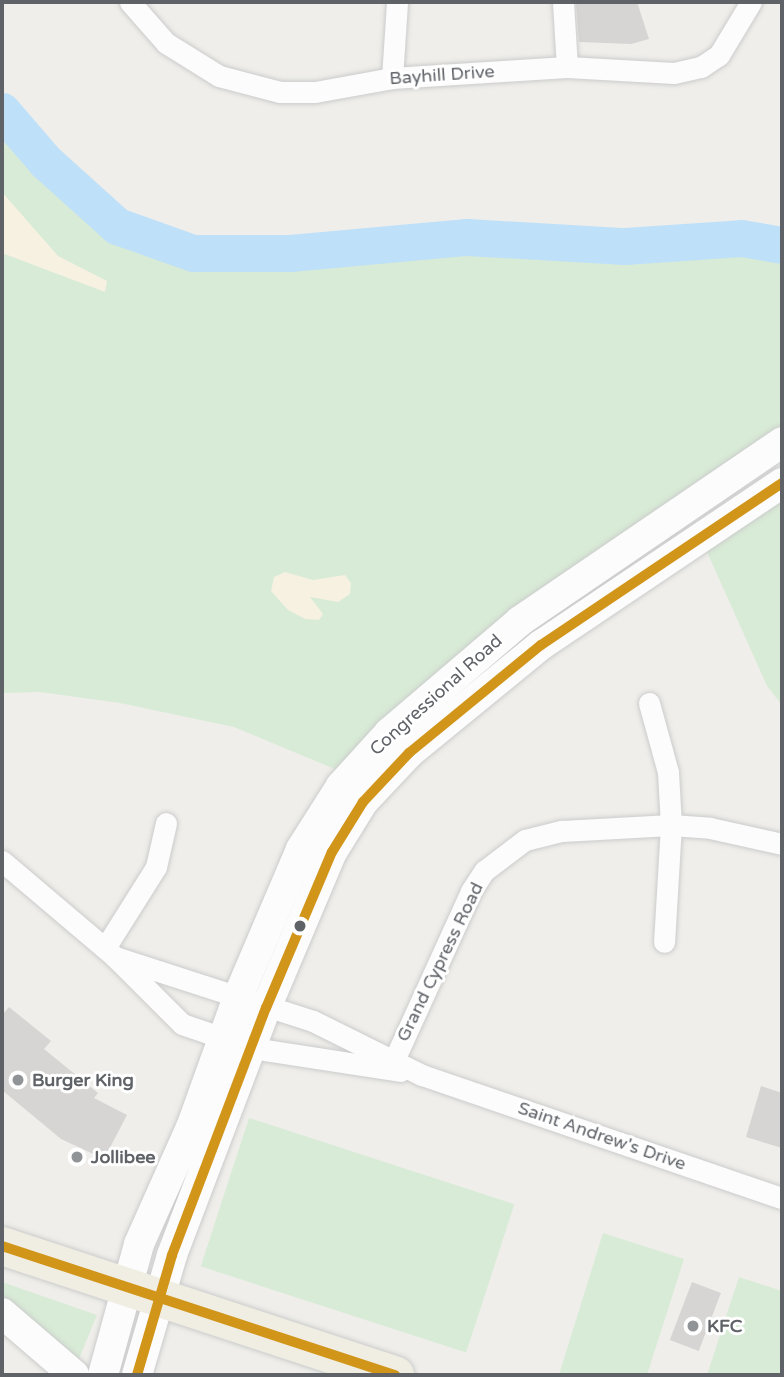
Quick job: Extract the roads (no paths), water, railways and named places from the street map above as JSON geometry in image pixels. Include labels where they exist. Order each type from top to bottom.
[{"type":"highway","points":[[2,1246],[142,1295],[395,1375]]},
{"type":"main road","name":"Congressional Road","points":[[142,1295],[223,1037],[238,998],[301,849],[341,786],[389,733],[520,621],[782,442]]},
{"type":"main road","name":"Congressional Road","points":[[142,1295],[252,1048],[266,1008],[332,852],[377,785],[409,753],[541,645],[782,483]]},
{"type":"main road","points":[[103,1375],[142,1295]]},
{"type":"main road","points":[[137,1375],[142,1295]]},
{"type":"main road","points":[[2,1313],[74,1375]]},
{"type":"street","name":"Bayhill Drive","points":[[130,2],[166,43],[190,61],[248,86],[315,92],[392,78],[567,67],[674,73],[701,67],[730,42],[751,2]]},
{"type":"street","points":[[392,78],[397,2]]},
{"type":"street","points":[[563,2],[567,67]]},
{"type":"street","points":[[649,703],[668,772],[671,825],[664,942]]},
{"type":"street","points":[[110,952],[156,867],[166,823]]},
{"type":"street","name":"Grand Cypress Road","points":[[391,1065],[471,891],[501,856],[525,839],[562,831],[671,825],[782,844]]},
{"type":"street","name":"Saint Andrew's Drive","points":[[2,861],[110,952],[182,1024],[252,1048],[391,1065],[782,1198]]},
{"type":"street","name":"Saint Andrew's Drive","points":[[110,952],[266,1008],[313,1021],[391,1065]]},
{"type":"waterway","points":[[2,111],[46,162],[117,226],[193,253],[290,253],[467,237],[625,246],[741,238],[782,245]]},
{"type":"place","name":"Burger King","points":[[18,1080]]},
{"type":"place","name":"Jollibee","points":[[77,1157]]},
{"type":"place","name":"KFC","points":[[693,1326]]}]
